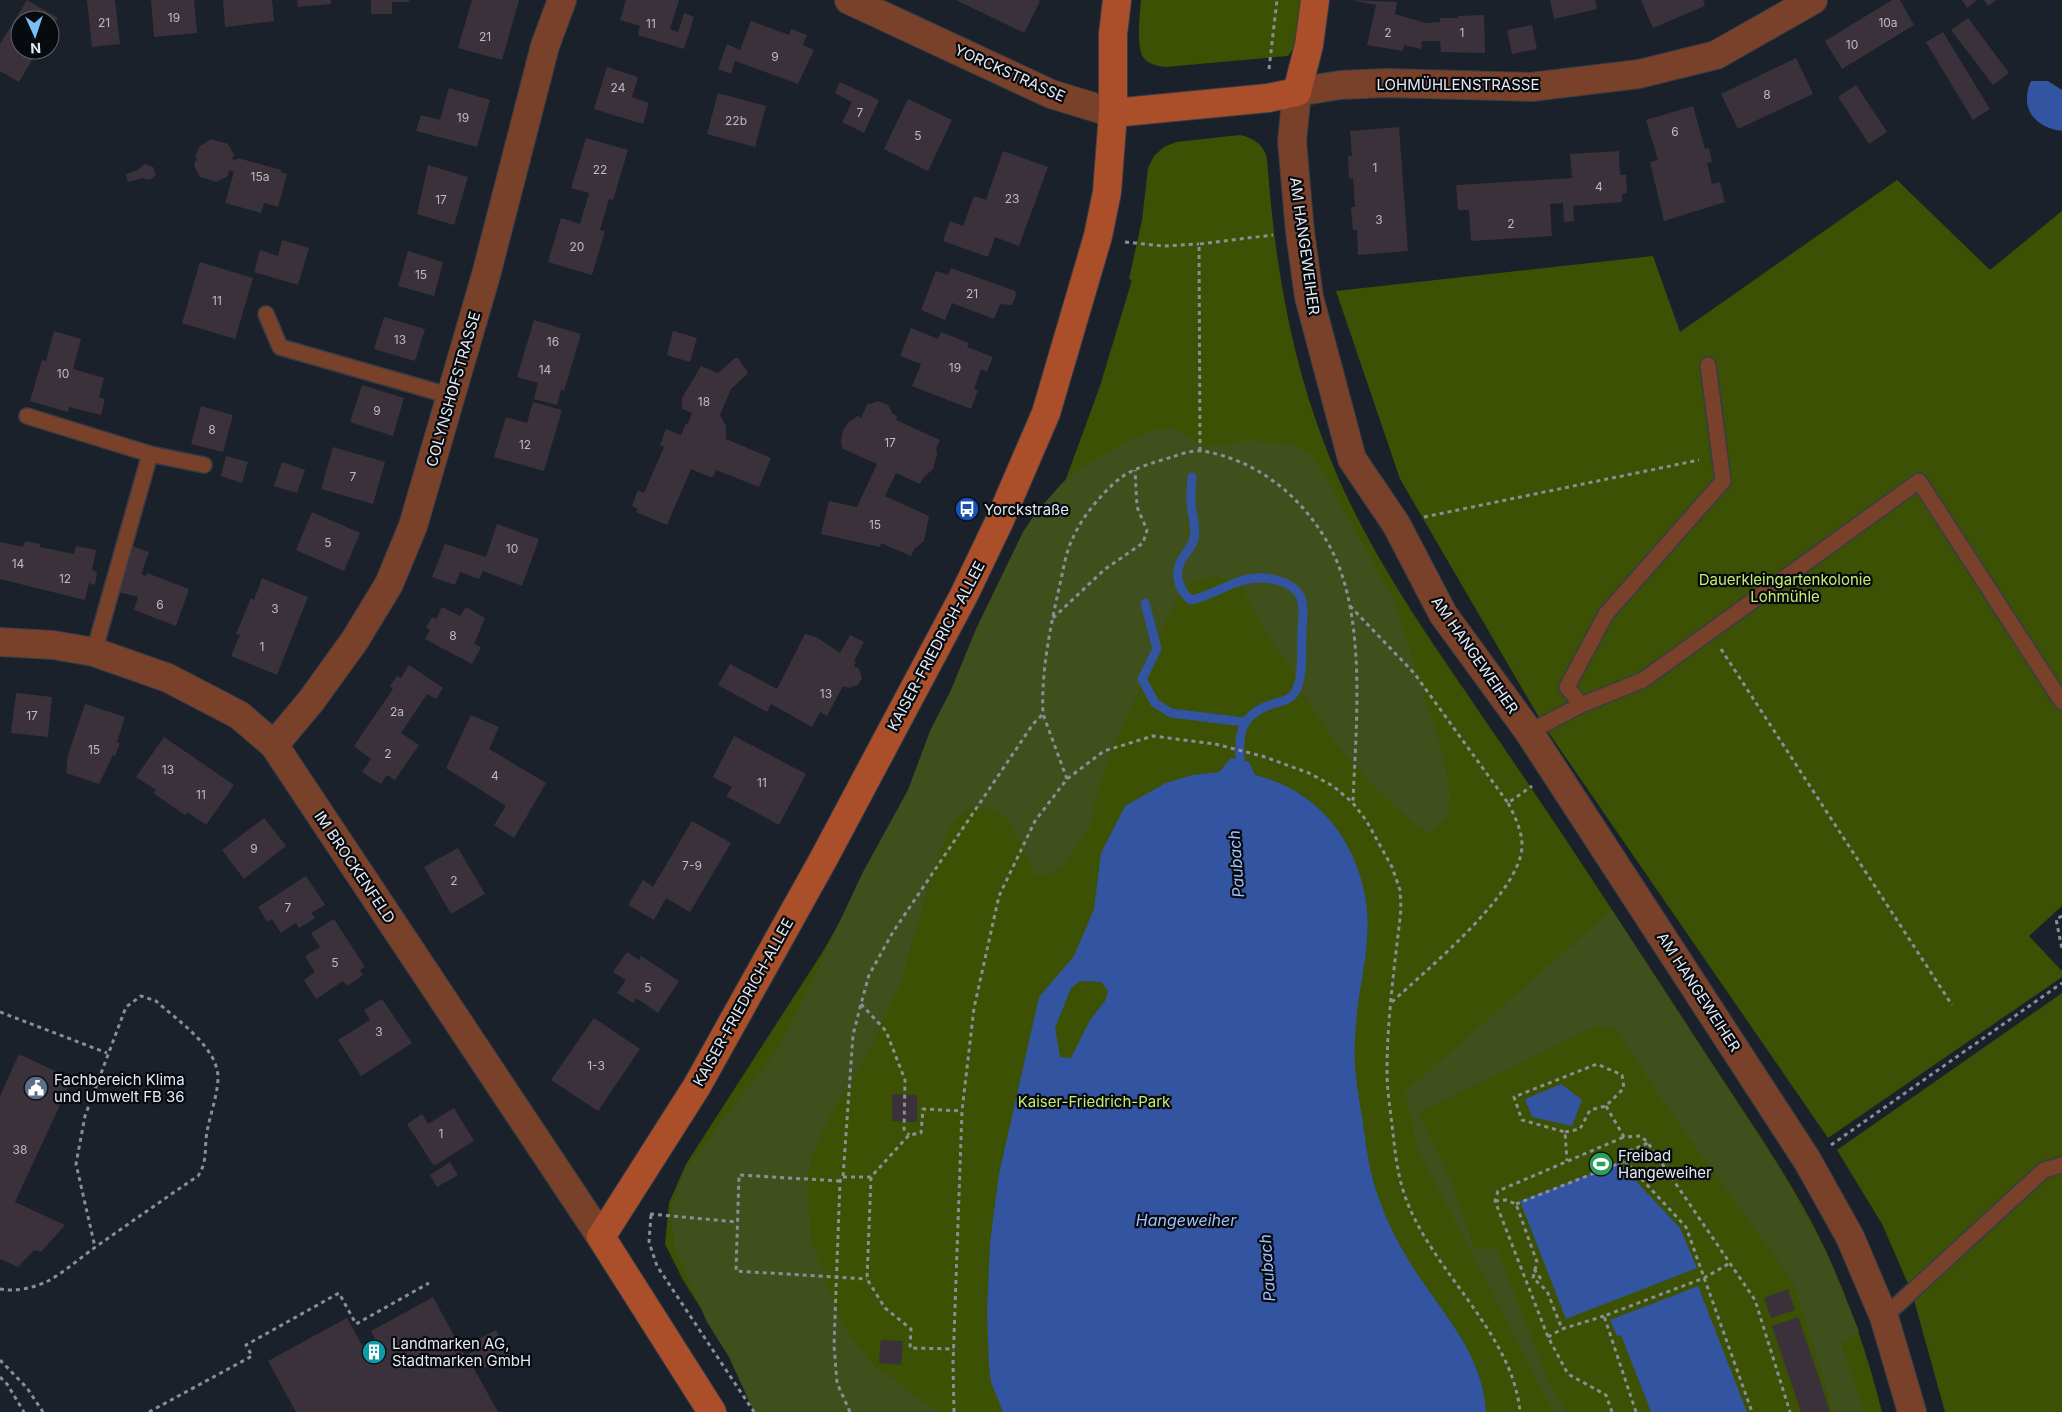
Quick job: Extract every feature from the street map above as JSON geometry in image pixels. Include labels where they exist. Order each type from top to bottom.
[{"type":"street","name":"COLYNSHOFSTRASSE","points":[[274,745],[311,701],[355,640],[389,584],[413,526],[486,275],[545,46],[562,0]]},
{"type":"street","name":"YORCKSTRASSE","points":[[849,0],[1051,94],[1113,113],[1268,98],[1297,92]]},
{"type":"street","name":"KAISER-FRIEDRICH-ALLEE","points":[[601,1237],[702,1077],[824,858],[968,587],[999,522],[1046,413],[1098,236],[1107,192],[1113,113],[1113,34],[1116,0]]},
{"type":"street","points":[[1297,92],[1309,45],[1315,0]]},
{"type":"street","name":"LOHMÜHLENSTRASSE","points":[[1297,92],[1340,85],[1386,83],[1531,87],[1639,74],[1716,55],[1813,0]]},
{"type":"street","name":"AM HANGEWEIHER","points":[[1297,92],[1292,141],[1300,232],[1310,297],[1352,459],[1396,524],[1443,614],[1529,732],[1807,1160],[1850,1237],[1884,1317],[1912,1412]]},
{"type":"street","name":"IM BROCKENFELD","points":[[0,642],[53,645],[94,652],[168,678],[228,708],[250,723],[274,745],[601,1237]]},
{"type":"street","points":[[601,1237],[712,1412]]},
{"type":"lane","points":[[266,314],[280,347],[451,396]]},
{"type":"lane","points":[[1581,706],[1568,687],[1606,614],[1723,481],[1708,365]]},
{"type":"lane","points":[[28,416],[150,454],[204,465]]},
{"type":"lane","points":[[94,652],[150,454]]},
{"type":"lane","points":[[1529,732],[1581,706],[1643,680],[1919,481],[2062,702]]},
{"type":"lane","points":[[1884,1317],[2044,1170],[2062,1165]]},
{"type":"path","points":[[1268,98],[1277,0]]},
{"type":"path","points":[[1098,236],[1135,245],[1163,246],[1198,244],[1281,234]]},
{"type":"path","points":[[1198,244],[1200,451]]},
{"type":"path","points":[[1066,780],[1043,714],[1045,661],[1052,618],[1072,540],[1093,506],[1119,479],[1135,470],[1183,453],[1200,451],[1252,467],[1268,476],[1298,502],[1321,532],[1335,558],[1350,606],[1357,711],[1352,802]]},
{"type":"path","points":[[1396,524],[1720,456]]},
{"type":"path","points":[[1052,618],[1105,569],[1142,543],[1146,530],[1137,506],[1135,470]]},
{"type":"path","points":[[1350,606],[1414,673],[1508,802],[1520,827],[1522,847],[1514,871],[1477,922],[1391,1002]]},
{"type":"path","points":[[1711,632],[1952,1005]]},
{"type":"path","points":[[850,1412],[837,1383],[834,1345],[840,1181],[843,1177],[853,1035],[869,975],[893,932],[969,817],[1033,724],[1043,714]]},
{"type":"path","points":[[954,1412],[954,1349],[962,1111],[974,1008],[999,896],[1035,821],[1066,780],[1104,752],[1153,736],[1216,744],[1262,756],[1309,773],[1333,786],[1352,802],[1381,844],[1400,890],[1401,909],[1391,1002],[1387,1073],[1396,1161],[1406,1200],[1425,1238],[1488,1330],[1508,1370],[1520,1412]]},
{"type":"path","points":[[1508,802],[1555,772]]},
{"type":"path","points":[[2062,916],[2056,919],[2062,949]]},
{"type":"path","points":[[1807,1160],[2062,983]]},
{"type":"path","points":[[0,1290],[10,1291],[46,1282],[198,1176],[204,1166],[207,1133],[218,1079],[212,1056],[156,1000],[141,996],[126,1007],[107,1053],[85,1116],[76,1164],[95,1247]]},
{"type":"path","points":[[861,1004],[886,1031],[905,1080],[904,1129],[909,1135]]},
{"type":"path","points":[[0,1012],[107,1053]]},
{"type":"path","points":[[1597,1064],[1622,1076],[1624,1088],[1606,1106],[1590,1110],[1580,1129],[1565,1132],[1522,1120],[1514,1097],[1597,1064]]},
{"type":"path","points":[[1606,1106],[1624,1137]]},
{"type":"path","points":[[954,1349],[910,1348],[911,1329],[885,1308],[867,1279],[871,1177],[909,1135],[922,1133],[923,1109],[962,1111]]},
{"type":"path","points":[[1565,1132],[1567,1161]]},
{"type":"path","points":[[1612,1412],[1606,1394],[1568,1374],[1548,1337],[1495,1201],[1498,1191],[1624,1137],[1641,1136],[1648,1143],[1755,1300],[1790,1412]]},
{"type":"path","points":[[1495,1201],[1506,1200],[1516,1204],[1625,1161],[1629,1150],[1648,1143]]},
{"type":"path","points":[[1625,1161],[1686,1227],[1752,1412]]},
{"type":"path","points":[[840,1181],[739,1175],[736,1270],[867,1279]]},
{"type":"path","points":[[843,1177],[871,1177]]},
{"type":"path","points":[[623,1203],[646,1208],[651,1215],[649,1242],[657,1266],[754,1412]]},
{"type":"path","points":[[1516,1204],[1537,1262],[1534,1269],[1534,1278],[1547,1291],[1562,1329]]},
{"type":"path","points":[[651,1215],[737,1222]]},
{"type":"path","points":[[1548,1337],[1562,1329],[1604,1316],[1704,1278],[1730,1263]]},
{"type":"path","points":[[1534,1269],[1541,1279]]},
{"type":"path","points":[[150,1412],[252,1356],[246,1345],[339,1293],[356,1324],[429,1283]]},
{"type":"path","points":[[1604,1316],[1636,1412]]},
{"type":"path","points":[[0,1360],[27,1388],[43,1412]]},
{"type":"path","points":[[0,1377],[7,1384],[24,1412]]},
{"type":"green space","points":[[1141,0],[1301,0],[1294,47],[1288,56],[1165,67],[1156,65],[1145,59],[1141,52],[1139,29]]},
{"type":"green space","name":"Kaiser-Friedrich-Park","points":[[1240,135],[1257,142],[1267,158],[1279,267],[1292,338],[1301,373],[1324,443],[1360,522],[1403,597],[1605,899],[1755,1128],[1800,1201],[1826,1251],[1851,1310],[1882,1412],[766,1412],[683,1280],[665,1244],[669,1203],[686,1164],[822,953],[874,862],[1063,487],[1100,386],[1132,280],[1129,279],[1142,220],[1148,168],[1154,156],[1164,147],[1176,142]]},
{"type":"green space","name":"Dauerkleingartenkolonie Lohmühle","points":[[1897,180],[1990,270],[2062,211],[2062,906],[2029,936],[2062,971],[2062,977],[1828,1138],[1544,726],[1400,479],[1336,291],[1653,256],[1680,332]]},
{"type":"green space","points":[[1170,427],[1206,446],[1227,445],[1248,440],[1294,445],[1311,455],[1322,471],[1393,598],[1443,753],[1450,796],[1448,815],[1431,833],[1413,823],[1374,786],[1339,748],[1303,693],[1292,669],[1268,637],[1238,581],[1216,576],[1193,582],[1178,596],[1158,638],[1146,676],[1111,751],[1097,793],[1091,826],[1063,867],[1051,874],[1036,875],[1009,820],[992,809],[968,808],[951,825],[934,868],[900,984],[865,1060],[829,1117],[812,1155],[807,1181],[811,1241],[840,1319],[849,1335],[878,1370],[896,1380],[915,1397],[941,1412],[754,1412],[729,1357],[707,1322],[675,1249],[670,1213],[684,1170],[774,1054],[795,1016],[863,872],[908,790],[930,731],[951,690],[976,629],[1023,532],[1035,514],[1063,482],[1079,469],[1131,439],[1151,431]]},
{"type":"green space","points":[[1612,910],[1785,1177],[1825,1250],[1859,1331],[1841,1345],[1865,1412],[1833,1412],[1793,1282],[1664,1103],[1615,1028],[1595,1026],[1419,1113],[1452,1183],[1474,1248],[1497,1249],[1547,1377],[1566,1412],[1553,1412],[1419,1151],[1405,1092]]},
{"type":"green space","points":[[2062,993],[2062,1412],[1945,1412],[1912,1293],[1882,1224],[1837,1150]]},
{"type":"water","points":[[2031,81],[2048,81],[2062,90],[2062,131],[2044,126],[2032,115],[2027,99]]},
{"type":"water","name":"Hangeweiher","points":[[1231,758],[1249,762],[1255,775],[1286,786],[1300,794],[1325,815],[1336,828],[1353,857],[1362,882],[1368,926],[1357,1013],[1355,1058],[1367,1154],[1372,1177],[1384,1213],[1401,1247],[1470,1354],[1478,1372],[1486,1412],[1003,1412],[991,1382],[989,1366],[987,1312],[990,1243],[999,1174],[1039,997],[1074,956],[1094,909],[1101,853],[1125,806],[1166,783],[1192,775],[1219,772]],"holes":[[[1080,981],[1101,982],[1108,991],[1105,1001],[1090,1020],[1071,1058],[1060,1057],[1055,1028],[1071,988]]]},
{"type":"water","points":[[1561,1084],[1582,1100],[1572,1126],[1532,1117],[1525,1099]]},
{"type":"water","points":[[1619,1163],[1680,1228],[1697,1268],[1566,1319],[1520,1201]]},
{"type":"water","points":[[1698,1286],[1747,1412],[1651,1412],[1621,1335],[1617,1336],[1610,1320]]},
{"type":"building","points":[[27,0],[44,10],[21,10]]},
{"type":"building","points":[[87,0],[115,0],[120,44],[92,47]]},
{"type":"building","points":[[151,0],[194,0],[197,33],[154,37]]},
{"type":"building","points":[[223,0],[272,0],[274,21],[225,27]]},
{"type":"building","points":[[297,0],[331,0],[331,4],[298,7]]},
{"type":"building","points":[[371,0],[409,0],[409,2],[392,2],[392,14],[371,14]]},
{"type":"building","points":[[472,0],[519,0],[502,60],[458,48]]},
{"type":"building","points":[[626,0],[679,0],[670,29],[678,32],[684,13],[694,17],[684,49],[638,35],[640,26],[620,20]]},
{"type":"building","points":[[956,0],[1037,0],[1040,1],[1024,33]]},
{"type":"building","points":[[1351,0],[1397,2],[1395,14],[1425,23],[1440,22],[1440,18],[1484,15],[1485,53],[1441,52],[1440,41],[1422,41],[1421,49],[1404,45],[1403,51],[1367,45],[1376,5]]},
{"type":"building","points":[[1550,0],[1595,0],[1597,9],[1554,19]]},
{"type":"building","points":[[1641,0],[1703,0],[1705,6],[1653,28]]},
{"type":"building","points":[[1892,0],[1900,0],[1914,25],[1842,69],[1825,41]]},
{"type":"building","points":[[1962,0],[1977,0],[1967,8]]},
{"type":"building","points":[[1984,0],[1996,0],[1988,6]]},
{"type":"building","points":[[1968,18],[2009,73],[1993,85],[1951,30]]},
{"type":"building","points":[[751,21],[789,35],[791,29],[807,35],[803,45],[814,50],[798,84],[735,61],[731,74],[718,69],[727,44],[740,50]]},
{"type":"building","points":[[1532,25],[1537,49],[1512,54],[1507,30]]},
{"type":"building","points":[[10,28],[10,60],[32,60],[19,82],[0,71],[0,44]]},
{"type":"building","points":[[1943,32],[1990,109],[1973,120],[1926,42]]},
{"type":"building","points":[[1796,58],[1813,94],[1738,129],[1721,94]]},
{"type":"building","points":[[607,67],[638,77],[632,97],[649,103],[643,124],[594,109]]},
{"type":"building","points":[[840,82],[879,100],[864,133],[842,122],[852,102],[835,93]]},
{"type":"building","points":[[1856,85],[1887,132],[1869,144],[1838,97]]},
{"type":"building","points":[[449,88],[490,100],[477,147],[416,131],[421,115],[440,120]]},
{"type":"building","points":[[718,93],[766,106],[755,147],[707,134]]},
{"type":"building","points":[[908,99],[952,120],[928,171],[884,149]]},
{"type":"building","points":[[1693,106],[1705,149],[1709,148],[1712,162],[1707,163],[1712,184],[1720,182],[1725,202],[1664,221],[1650,162],[1658,160],[1646,120]]},
{"type":"building","points":[[1399,127],[1408,251],[1358,255],[1357,230],[1353,230],[1351,207],[1355,207],[1353,178],[1349,179],[1348,156],[1352,156],[1350,131]]},
{"type":"building","points":[[586,138],[628,150],[613,200],[609,199],[600,230],[605,231],[592,275],[548,262],[561,218],[580,224],[589,193],[571,188]]},
{"type":"building","points":[[211,139],[228,144],[234,155],[232,159],[237,160],[238,158],[281,170],[281,172],[287,174],[278,207],[264,203],[261,213],[225,203],[234,172],[229,170],[228,176],[217,182],[200,177],[194,165],[200,146]]},
{"type":"building","points":[[1003,151],[1048,167],[1019,246],[995,237],[988,257],[943,241],[950,221],[963,226],[974,196],[986,200]]},
{"type":"building","points":[[1619,151],[1620,175],[1626,175],[1627,193],[1622,194],[1622,202],[1573,206],[1574,221],[1564,222],[1563,203],[1550,204],[1552,236],[1471,241],[1469,210],[1458,210],[1456,185],[1572,178],[1570,154]]},
{"type":"building","points":[[145,164],[153,167],[156,175],[150,180],[142,178],[128,182],[126,174],[138,170]]},
{"type":"building","points":[[428,165],[468,177],[454,225],[417,214]]},
{"type":"building","points":[[282,240],[309,248],[298,285],[254,272],[260,250],[278,256]]},
{"type":"building","points":[[408,251],[443,262],[434,296],[398,286]]},
{"type":"building","points":[[200,262],[253,278],[235,339],[182,323]]},
{"type":"building","points":[[951,268],[1015,291],[1016,295],[1012,305],[1000,304],[994,319],[952,303],[945,320],[921,310],[936,271],[948,275]]},
{"type":"building","points":[[384,317],[425,329],[415,361],[374,349]]},
{"type":"building","points":[[534,320],[581,334],[564,391],[561,389],[557,405],[534,399],[538,383],[517,377]]},
{"type":"building","points":[[911,328],[938,339],[941,332],[969,343],[967,347],[993,357],[987,372],[981,369],[974,389],[978,390],[971,409],[912,386],[921,364],[900,356]]},
{"type":"building","points":[[54,331],[81,339],[73,369],[104,378],[99,397],[105,399],[101,415],[69,407],[68,412],[30,401],[42,360],[46,361]]},
{"type":"building","points":[[673,331],[697,338],[690,362],[667,355]]},
{"type":"building","points":[[735,358],[738,358],[748,373],[731,389],[720,415],[726,426],[726,439],[771,458],[759,487],[716,470],[714,476],[710,477],[691,469],[667,525],[636,512],[638,509],[632,506],[638,490],[644,493],[664,447],[660,445],[666,429],[681,435],[686,423],[688,424],[692,413],[682,409],[682,398],[701,366],[718,373]]},
{"type":"building","points":[[362,385],[404,398],[393,436],[350,422]]},
{"type":"building","points":[[878,401],[888,405],[893,414],[897,416],[896,420],[940,440],[936,448],[937,454],[933,469],[923,478],[920,484],[896,473],[885,496],[929,516],[924,541],[914,549],[911,556],[881,543],[880,547],[821,534],[829,501],[857,507],[877,464],[843,449],[841,443],[843,430],[849,422],[858,416],[861,418],[868,403],[871,404]]},
{"type":"building","points":[[533,402],[562,410],[544,471],[494,457],[506,417],[527,423]]},
{"type":"building","points":[[201,406],[233,415],[223,452],[191,444]]},
{"type":"building","points":[[333,447],[385,462],[373,504],[321,489]]},
{"type":"building","points":[[226,456],[248,462],[242,483],[221,476]]},
{"type":"building","points":[[282,462],[305,470],[297,493],[274,486]]},
{"type":"building","points":[[312,512],[360,533],[344,571],[296,550]]},
{"type":"building","points":[[497,524],[539,539],[522,586],[483,571],[479,579],[460,572],[455,585],[432,577],[445,544],[486,557]]},
{"type":"building","points":[[25,541],[40,544],[40,547],[74,554],[76,546],[96,550],[92,570],[97,572],[95,585],[89,583],[85,600],[0,579],[0,542],[23,547]]},
{"type":"building","points":[[132,546],[149,552],[141,574],[146,576],[147,573],[189,589],[176,626],[134,610],[138,597],[118,592]]},
{"type":"building","points":[[262,578],[308,597],[277,675],[231,656],[240,635],[236,634],[251,598],[254,600]]},
{"type":"building","points":[[442,607],[460,616],[466,607],[485,618],[474,644],[481,647],[472,664],[425,639],[430,630],[426,628],[432,617],[436,619]]},
{"type":"building","points":[[805,634],[818,638],[840,653],[850,635],[864,642],[854,661],[856,662],[854,666],[859,669],[862,678],[858,685],[849,688],[843,686],[827,716],[820,712],[812,727],[771,704],[767,712],[718,685],[730,664],[777,689]]},
{"type":"building","points":[[409,665],[443,688],[436,699],[427,694],[401,733],[419,745],[395,780],[387,775],[381,784],[362,772],[371,759],[354,746],[393,689],[390,686],[397,676],[401,678]]},
{"type":"building","points":[[16,693],[52,697],[48,737],[11,733]]},
{"type":"building","points":[[85,704],[125,717],[117,742],[120,743],[115,756],[113,755],[99,784],[66,773],[68,755]]},
{"type":"building","points":[[471,715],[499,727],[489,749],[546,783],[514,838],[494,825],[506,806],[446,768]]},
{"type":"building","points":[[734,736],[806,774],[779,825],[726,796],[732,787],[713,777]]},
{"type":"building","points":[[164,737],[234,785],[206,825],[187,812],[185,815],[153,793],[156,790],[136,777]]},
{"type":"building","points":[[264,818],[286,846],[244,879],[222,850]]},
{"type":"building","points":[[692,821],[731,843],[690,912],[666,898],[654,920],[628,905],[643,880],[653,887]]},
{"type":"building","points":[[458,848],[485,894],[451,914],[424,867]]},
{"type":"building","points":[[306,876],[325,905],[311,913],[315,918],[299,928],[296,923],[281,933],[272,919],[267,922],[258,907]]},
{"type":"building","points":[[334,919],[365,967],[360,970],[363,975],[347,986],[343,981],[316,999],[304,980],[315,972],[305,956],[320,947],[311,933]]},
{"type":"building","points":[[627,952],[639,960],[641,956],[679,981],[658,1013],[636,998],[633,1003],[617,993],[626,980],[613,972]]},
{"type":"building","points":[[382,999],[412,1043],[361,1076],[338,1040],[370,1020],[364,1010]]},
{"type":"building","points":[[594,1018],[640,1049],[598,1111],[551,1080]]},
{"type":"building","points":[[21,1055],[72,1079],[15,1202],[65,1225],[41,1252],[34,1250],[18,1267],[0,1259],[0,1096],[18,1056]]},
{"type":"building","points":[[892,1094],[917,1095],[917,1122],[892,1121]]},
{"type":"building","points":[[454,1108],[474,1141],[434,1166],[407,1124],[422,1114],[428,1124]]},
{"type":"building","points":[[450,1162],[458,1175],[437,1187],[430,1175]]},
{"type":"building","points":[[1788,1289],[1795,1310],[1771,1318],[1764,1298]]},
{"type":"building","name":"Landmarken AG, Stadtmarken GmbH","points":[[433,1297],[465,1356],[477,1349],[473,1342],[496,1330],[510,1355],[485,1368],[482,1362],[473,1367],[498,1412],[296,1412],[268,1361],[347,1318],[362,1345],[375,1338],[371,1331]]},
{"type":"building","points":[[1798,1317],[1830,1412],[1801,1412],[1772,1326]]},
{"type":"building","points":[[881,1340],[903,1341],[901,1365],[879,1363]]},
{"type":"waterway","name":"Paubach","points":[[1192,477],[1191,506],[1195,534],[1191,546],[1178,568],[1179,583],[1187,597],[1191,600],[1237,582],[1268,578],[1291,586],[1297,592],[1302,602],[1302,663],[1298,686],[1289,698],[1263,708],[1247,720],[1240,737],[1241,771]]},
{"type":"waterway","points":[[1145,603],[1157,649],[1142,679],[1155,703],[1171,713],[1244,722]]},
{"type":"place","name":"Yorckstraße","points":[[967,509]]},
{"type":"place","name":"Fachbereich Klima und Umwelt FB 36","points":[[36,1088]]},
{"type":"place","name":"Freibad Hangeweiher","points":[[1601,1164]]},
{"type":"place","name":"Landmarken AG, Stadtmarken GmbH","points":[[374,1352]]}]
